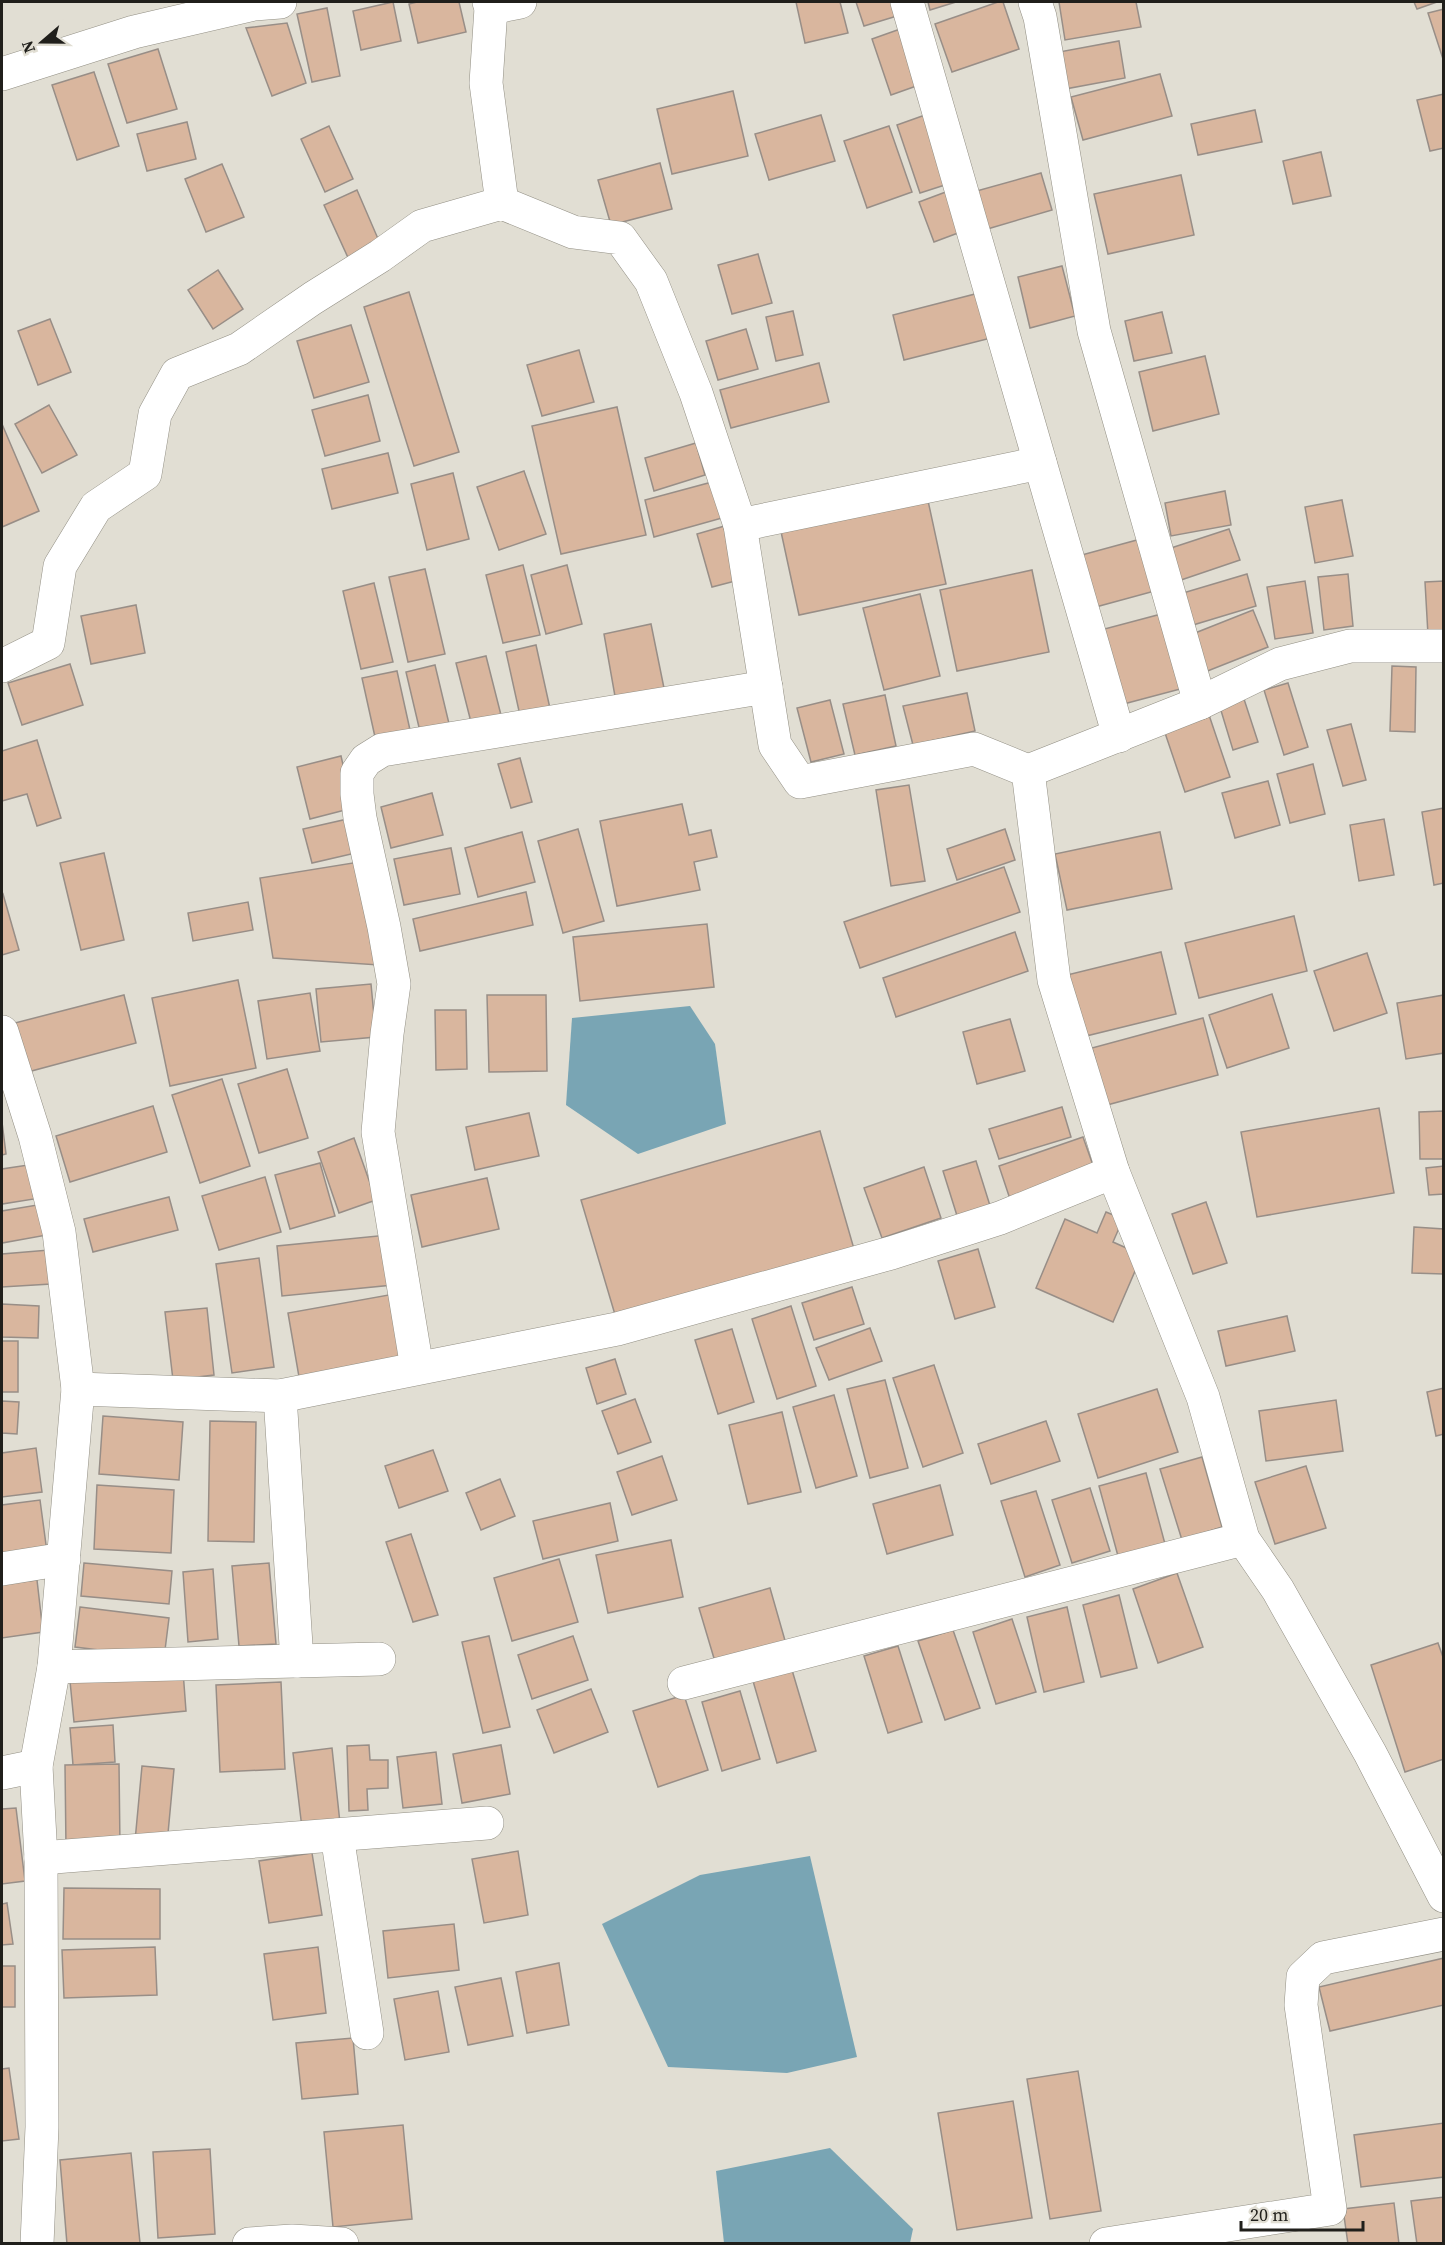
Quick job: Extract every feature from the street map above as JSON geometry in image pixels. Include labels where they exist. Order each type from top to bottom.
[{"type":"street","points":[[2,74],[134,32],[254,4],[280,2]]},
{"type":"street","points":[[907,2],[1119,736]]},
{"type":"street","points":[[1035,2],[1040,17],[1094,331],[1200,704]]},
{"type":"street","points":[[500,4],[486,83],[502,203]]},
{"type":"street","points":[[2,666],[48,643],[60,566],[96,507],[145,474],[155,414],[177,374],[239,349],[422,226],[502,203],[573,232],[620,238],[651,281],[696,393],[740,525],[775,745],[800,782],[974,749],[1028,771],[1200,704],[1280,664],[1350,646],[1443,646]]},
{"type":"street","points":[[740,525],[1040,463]]},
{"type":"street","points":[[417,1368],[378,1132],[394,984],[360,818],[357,773],[366,760],[382,750],[766,687]]},
{"type":"street","points":[[1028,771],[1054,980],[1113,1172],[1203,1396],[1243,1539],[1278,1590],[1347,1713],[1443,1896]]},
{"type":"street","points":[[2,1032],[35,1136],[59,1232],[78,1389],[54,1667],[36,1766],[41,1858],[42,2127],[37,2244]]},
{"type":"street","points":[[78,1389],[280,1396],[617,1329],[891,1253],[1000,1218],[1113,1172]]},
{"type":"street","points":[[280,1396],[297,1660]]},
{"type":"street","points":[[684,1683],[1243,1539]]},
{"type":"street","points":[[2,1569],[64,1559]]},
{"type":"street","points":[[54,1667],[380,1659]]},
{"type":"street","points":[[2,1773],[36,1766]]},
{"type":"street","points":[[41,1858],[487,1823]]},
{"type":"street","points":[[337,1835],[367,2033]]},
{"type":"street","points":[[1106,2244],[1330,2209],[1301,2005],[1303,1977],[1323,1958],[1443,1934]]},
{"type":"street","points":[[249,2244],[292,2241],[342,2244]]},
{"type":"water","points":[[690,1006],[715,1044],[726,1124],[638,1154],[566,1105],[572,1018]]},
{"type":"water","points":[[810,1856],[857,2057],[787,2073],[668,2067],[602,1924],[700,1875]]},
{"type":"water","points":[[830,2148],[913,2229],[910,2243],[724,2243],[716,2171]]},
{"type":"building","points":[[393,2],[401,41],[361,50],[353,11]]},
{"type":"building","points":[[459,2],[466,32],[418,43],[409,4]]},
{"type":"building","points":[[796,2],[840,2],[848,33],[805,43]]},
{"type":"building","points":[[856,2],[892,2],[897,16],[864,26]]},
{"type":"building","points":[[928,2],[956,2],[930,10]]},
{"type":"building","points":[[1003,2],[1019,49],[952,72],[935,24]]},
{"type":"building","points":[[1059,2],[1136,2],[1141,27],[1065,40]]},
{"type":"building","points":[[1414,2],[1437,2],[1417,9]]},
{"type":"building","points":[[327,8],[340,76],[312,82],[297,14]]},
{"type":"building","points":[[1444,9],[1444,62],[1428,13]]},
{"type":"building","points":[[287,23],[306,83],[272,96],[246,28]]},
{"type":"building","points":[[903,28],[922,84],[891,95],[872,39]]},
{"type":"building","points":[[1119,41],[1125,78],[1065,89],[1059,52]]},
{"type":"building","points":[[158,49],[177,109],[127,123],[108,64]]},
{"type":"building","points":[[94,72],[119,146],[77,160],[52,85]]},
{"type":"building","points":[[1160,74],[1172,116],[1083,140],[1071,97]]},
{"type":"building","points":[[733,91],[748,156],[672,174],[657,109]]},
{"type":"building","points":[[1444,94],[1444,148],[1430,151],[1417,100]]},
{"type":"building","points":[[1255,110],[1262,142],[1198,155],[1191,124]]},
{"type":"building","points":[[821,115],[835,161],[769,180],[755,134]]},
{"type":"building","points":[[925,115],[948,184],[920,193],[897,125]]},
{"type":"building","points":[[187,122],[196,159],[147,171],[137,134]]},
{"type":"building","points":[[329,126],[353,179],[325,192],[301,139]]},
{"type":"building","points":[[889,126],[912,192],[867,208],[844,141]]},
{"type":"building","points":[[1321,152],[1331,196],[1293,204],[1283,161]]},
{"type":"building","points":[[660,163],[672,209],[611,225],[598,180]]},
{"type":"building","points":[[222,164],[244,217],[206,232],[185,179]]},
{"type":"building","points":[[1041,173],[1052,210],[984,230],[973,192]]},
{"type":"building","points":[[1181,175],[1194,235],[1108,254],[1094,194]]},
{"type":"building","points":[[357,190],[382,248],[350,262],[324,205]]},
{"type":"building","points":[[951,190],[966,230],[934,242],[919,202]]},
{"type":"building","points":[[758,254],[772,303],[732,314],[718,265]]},
{"type":"building","points":[[1062,266],[1075,316],[1030,328],[1018,277]]},
{"type":"building","points":[[218,270],[243,309],[213,329],[188,290]]},
{"type":"building","points":[[409,292],[459,452],[414,466],[364,307]]},
{"type":"building","points":[[979,293],[991,338],[904,360],[893,315]]},
{"type":"building","points":[[793,311],[803,355],[776,361],[766,317]]},
{"type":"building","points":[[1162,312],[1172,353],[1134,361],[1125,321]]},
{"type":"building","points":[[50,319],[71,372],[38,385],[18,331]]},
{"type":"building","points":[[351,325],[369,382],[314,398],[297,341]]},
{"type":"building","points":[[746,329],[758,369],[718,380],[706,341]]},
{"type":"building","points":[[579,350],[594,402],[542,416],[527,365]]},
{"type":"building","points":[[1205,356],[1219,414],[1153,431],[1139,372]]},
{"type":"building","points":[[819,363],[829,402],[731,428],[720,390]]},
{"type":"building","points":[[368,395],[380,441],[325,456],[312,410]]},
{"type":"building","points":[[49,405],[77,455],[42,473],[15,424]]},
{"type":"building","points":[[617,407],[646,535],[561,554],[532,426]]},
{"type":"building","points":[[2,424],[39,511],[2,527]]},
{"type":"building","points":[[696,443],[705,475],[654,491],[645,458]]},
{"type":"building","points":[[388,453],[398,493],[332,509],[322,469]]},
{"type":"building","points":[[524,471],[546,534],[499,550],[477,487]]},
{"type":"building","points":[[453,473],[469,539],[427,550],[411,484]]},
{"type":"building","points":[[712,482],[722,518],[654,537],[645,500]]},
{"type":"building","points":[[1225,491],[1231,525],[1171,536],[1165,503]]},
{"type":"building","points":[[927,496],[946,584],[799,615],[780,527]]},
{"type":"building","points":[[1342,500],[1353,556],[1315,563],[1305,507]]},
{"type":"building","points":[[728,525],[743,579],[712,587],[697,534]]},
{"type":"building","points":[[1229,529],[1240,560],[1181,580],[1171,548]]},
{"type":"building","points":[[1148,537],[1162,589],[1092,608],[1078,556]]},
{"type":"building","points":[[523,565],[540,635],[503,643],[486,575]]},
{"type":"building","points":[[567,565],[582,624],[546,634],[531,575]]},
{"type":"building","points":[[425,569],[445,654],[408,662],[389,577]]},
{"type":"building","points":[[1032,570],[1049,652],[957,671],[940,590]]},
{"type":"building","points":[[1247,574],[1256,606],[1193,625],[1183,593]]},
{"type":"building","points":[[1348,574],[1353,626],[1324,630],[1318,577]]},
{"type":"building","points":[[1305,581],[1313,633],[1275,639],[1267,587]]},
{"type":"building","points":[[1444,581],[1444,634],[1428,635],[1425,582]]},
{"type":"building","points":[[374,583],[393,662],[361,669],[343,591]]},
{"type":"building","points":[[920,594],[940,676],[884,690],[863,608]]},
{"type":"building","points":[[136,605],[145,653],[91,664],[81,616]]},
{"type":"building","points":[[1253,610],[1268,647],[1205,672],[1190,635]]},
{"type":"building","points":[[1165,613],[1184,688],[1116,706],[1097,631]]},
{"type":"building","points":[[651,624],[665,693],[616,702],[604,634]]},
{"type":"building","points":[[536,645],[551,713],[521,720],[506,652]]},
{"type":"building","points":[[486,656],[502,719],[472,726],[456,663]]},
{"type":"building","points":[[70,664],[83,705],[22,725],[8,683]]},
{"type":"building","points":[[435,665],[451,732],[422,740],[406,672]]},
{"type":"building","points":[[1392,666],[1416,667],[1415,732],[1390,731]]},
{"type":"building","points":[[397,671],[412,739],[377,746],[362,678]]},
{"type":"building","points":[[1288,683],[1308,747],[1284,755],[1264,690]]},
{"type":"building","points":[[967,693],[975,731],[913,745],[903,706]]},
{"type":"building","points":[[885,695],[896,746],[855,755],[843,704]]},
{"type":"building","points":[[1243,696],[1258,742],[1233,750],[1219,704]]},
{"type":"building","points":[[830,700],[844,754],[811,762],[797,708]]},
{"type":"building","points":[[1209,715],[1230,777],[1185,792],[1164,730]]},
{"type":"building","points":[[1351,724],[1366,780],[1343,786],[1327,730]]},
{"type":"building","points":[[37,740],[61,818],[37,826],[27,794],[2,801],[2,751]]},
{"type":"building","points":[[341,756],[353,808],[310,819],[297,767]]},
{"type":"building","points":[[520,758],[532,802],[511,808],[498,764]]},
{"type":"building","points":[[1313,764],[1325,814],[1290,823],[1277,774]]},
{"type":"building","points":[[1268,781],[1280,825],[1235,838],[1222,793]]},
{"type":"building","points":[[909,785],[925,881],[891,886],[876,790]]},
{"type":"building","points":[[432,793],[443,835],[391,848],[381,807]]},
{"type":"building","points":[[682,804],[689,835],[711,830],[717,857],[694,862],[700,890],[617,906],[600,821]]},
{"type":"building","points":[[1444,808],[1444,883],[1434,885],[1422,812]]},
{"type":"building","points":[[352,818],[360,852],[312,863],[303,829]]},
{"type":"building","points":[[1384,819],[1394,875],[1359,881],[1350,825]]},
{"type":"building","points":[[578,829],[604,921],[563,933],[538,841]]},
{"type":"building","points":[[1005,829],[1015,860],[957,880],[947,849]]},
{"type":"building","points":[[522,832],[535,882],[478,897],[465,848]]},
{"type":"building","points":[[1160,832],[1172,889],[1067,910],[1055,854]]},
{"type":"building","points":[[451,848],[460,894],[404,905],[394,859]]},
{"type":"building","points":[[104,853],[124,940],[81,950],[60,863]]},
{"type":"building","points":[[365,861],[379,965],[273,958],[260,878]]},
{"type":"building","points":[[1004,867],[1020,912],[860,968],[844,922]]},
{"type":"building","points":[[526,892],[533,925],[420,951],[413,919]]},
{"type":"building","points":[[2,895],[19,950],[2,955]]},
{"type":"building","points":[[248,902],[253,930],[193,941],[188,913]]},
{"type":"building","points":[[1294,916],[1307,971],[1199,998],[1185,943]]},
{"type":"building","points":[[707,924],[714,987],[580,1001],[573,937]]},
{"type":"building","points":[[1015,932],[1028,971],[896,1017],[883,978]]},
{"type":"building","points":[[1161,952],[1176,1014],[1082,1037],[1067,975]]},
{"type":"building","points":[[1367,953],[1387,1013],[1334,1031],[1314,971]]},
{"type":"building","points":[[238,980],[256,1068],[170,1086],[152,998]]},
{"type":"building","points":[[371,984],[376,1037],[321,1042],[316,989]]},
{"type":"building","points":[[310,993],[320,1051],[267,1059],[258,1001]]},
{"type":"building","points":[[1272,994],[1289,1048],[1227,1068],[1209,1015]]},
{"type":"building","points":[[124,995],[136,1043],[24,1073],[11,1024]]},
{"type":"building","points":[[487,995],[546,995],[547,1071],[489,1072]]},
{"type":"building","points":[[1444,995],[1444,1053],[1406,1059],[1397,1003]]},
{"type":"building","points":[[435,1010],[466,1010],[467,1069],[436,1070]]},
{"type":"building","points":[[1203,1018],[1218,1075],[1107,1105],[1092,1048]]},
{"type":"building","points":[[1010,1019],[1025,1071],[977,1084],[963,1032]]},
{"type":"building","points":[[287,1069],[308,1138],[259,1153],[238,1084]]},
{"type":"building","points":[[222,1079],[250,1166],[200,1183],[172,1095]]},
{"type":"building","points":[[153,1106],[167,1152],[70,1182],[56,1136]]},
{"type":"building","points":[[1062,1107],[1071,1137],[999,1159],[989,1129]]},
{"type":"building","points":[[1379,1108],[1394,1193],[1257,1217],[1241,1132]]},
{"type":"building","points":[[1444,1111],[1444,1159],[1420,1159],[1419,1112]]},
{"type":"building","points":[[529,1113],[539,1156],[475,1170],[466,1127]]},
{"type":"building","points":[[2,1122],[6,1154],[2,1155]]},
{"type":"building","points":[[820,1131],[854,1249],[616,1318],[581,1200]]},
{"type":"building","points":[[1083,1137],[1095,1171],[1010,1199],[999,1166]]},
{"type":"building","points":[[354,1138],[376,1200],[339,1213],[318,1152]]},
{"type":"building","points":[[976,1161],[992,1212],[959,1222],[943,1171]]},
{"type":"building","points":[[320,1163],[335,1216],[290,1229],[275,1175]]},
{"type":"building","points":[[28,1165],[34,1199],[2,1204],[2,1169]]},
{"type":"building","points":[[1444,1166],[1444,1194],[1429,1195],[1426,1168]]},
{"type":"building","points":[[924,1167],[941,1218],[882,1238],[864,1188]]},
{"type":"building","points":[[265,1177],[281,1232],[219,1250],[202,1196]]},
{"type":"building","points":[[487,1178],[499,1229],[422,1247],[411,1195]]},
{"type":"building","points":[[169,1197],[178,1230],[93,1252],[84,1219]]},
{"type":"building","points":[[1206,1202],[1227,1263],[1193,1274],[1172,1214]]},
{"type":"building","points":[[43,1204],[47,1235],[2,1243],[2,1211]]},
{"type":"building","points":[[1106,1212],[1123,1219],[1113,1242],[1142,1255],[1113,1322],[1036,1288],[1065,1219],[1097,1233]]},
{"type":"building","points":[[1414,1227],[1444,1229],[1444,1274],[1412,1273]]},
{"type":"building","points":[[388,1235],[393,1285],[282,1296],[277,1246]]},
{"type":"building","points":[[978,1249],[995,1307],[955,1319],[938,1261]]},
{"type":"building","points":[[49,1250],[51,1284],[2,1287],[2,1254]]},
{"type":"building","points":[[259,1258],[274,1367],[232,1373],[216,1264]]},
{"type":"building","points":[[852,1287],[864,1324],[814,1340],[802,1303]]},
{"type":"building","points":[[394,1294],[405,1359],[299,1377],[288,1313]]},
{"type":"building","points":[[2,1304],[39,1306],[38,1338],[2,1337]]},
{"type":"building","points":[[791,1306],[816,1386],[777,1399],[752,1319]]},
{"type":"building","points":[[207,1308],[214,1375],[173,1380],[165,1312]]},
{"type":"building","points":[[1287,1316],[1295,1351],[1226,1366],[1218,1331]]},
{"type":"building","points":[[870,1328],[882,1361],[829,1380],[816,1348]]},
{"type":"building","points":[[732,1329],[754,1402],[718,1414],[695,1340]]},
{"type":"building","points":[[2,1341],[18,1341],[18,1392],[2,1392]]},
{"type":"building","points":[[615,1359],[626,1394],[597,1404],[586,1368]]},
{"type":"building","points":[[934,1365],[963,1453],[923,1467],[893,1378]]},
{"type":"building","points":[[885,1380],[908,1468],[870,1478],[847,1389]]},
{"type":"building","points":[[1444,1388],[1444,1434],[1436,1436],[1427,1392]]},
{"type":"building","points":[[1157,1389],[1178,1452],[1098,1478],[1078,1414]]},
{"type":"building","points":[[834,1395],[857,1476],[816,1488],[793,1407]]},
{"type":"building","points":[[635,1399],[651,1442],[618,1454],[602,1411]]},
{"type":"building","points":[[1336,1400],[1343,1451],[1266,1461],[1259,1411]]},
{"type":"building","points":[[2,1401],[19,1402],[17,1434],[2,1433]]},
{"type":"building","points":[[782,1412],[801,1492],[748,1504],[729,1425]]},
{"type":"building","points":[[103,1416],[183,1422],[179,1480],[99,1474]]},
{"type":"building","points":[[210,1421],[256,1422],[254,1542],[208,1541]]},
{"type":"building","points":[[1046,1421],[1060,1461],[991,1484],[978,1444]]},
{"type":"building","points":[[36,1448],[42,1492],[2,1497],[2,1453]]},
{"type":"building","points":[[433,1450],[448,1491],[399,1508],[385,1466]]},
{"type":"building","points":[[662,1456],[677,1500],[632,1515],[617,1472]]},
{"type":"building","points":[[1202,1457],[1222,1527],[1182,1540],[1160,1469]]},
{"type":"building","points":[[1306,1466],[1326,1528],[1275,1544],[1255,1482]]},
{"type":"building","points":[[1146,1473],[1165,1544],[1118,1556],[1099,1486]]},
{"type":"building","points":[[500,1479],[515,1516],[481,1530],[466,1493]]},
{"type":"building","points":[[97,1485],[174,1490],[171,1553],[94,1549]]},
{"type":"building","points":[[940,1485],[953,1535],[887,1554],[873,1504]]},
{"type":"building","points":[[1090,1488],[1110,1551],[1072,1563],[1052,1500]]},
{"type":"building","points":[[1036,1491],[1060,1565],[1025,1577],[1001,1501]]},
{"type":"building","points":[[40,1500],[47,1552],[2,1558],[2,1505]]},
{"type":"building","points":[[610,1503],[618,1541],[543,1559],[533,1521]]},
{"type":"building","points":[[411,1534],[438,1615],[413,1622],[386,1542]]},
{"type":"building","points":[[671,1540],[683,1597],[608,1613],[596,1555]]},
{"type":"building","points":[[559,1559],[578,1622],[512,1641],[494,1578]]},
{"type":"building","points":[[84,1563],[172,1571],[169,1604],[81,1596]]},
{"type":"building","points":[[269,1563],[276,1644],[239,1646],[232,1566]]},
{"type":"building","points":[[213,1569],[218,1639],[188,1642],[183,1572]]},
{"type":"building","points":[[1177,1573],[1203,1647],[1158,1663],[1133,1589]]},
{"type":"building","points":[[37,1580],[43,1632],[2,1638],[2,1584]]},
{"type":"building","points":[[770,1588],[786,1644],[716,1665],[699,1608]]},
{"type":"building","points":[[1119,1595],[1137,1668],[1101,1677],[1083,1605]]},
{"type":"building","points":[[80,1607],[169,1618],[164,1658],[75,1647]]},
{"type":"building","points":[[1067,1607],[1084,1682],[1044,1692],[1027,1617]]},
{"type":"building","points":[[1012,1619],[1036,1692],[996,1704],[973,1632]]},
{"type":"building","points":[[953,1630],[980,1708],[945,1720],[918,1641]]},
{"type":"building","points":[[489,1636],[510,1727],[483,1733],[462,1642]]},
{"type":"building","points":[[573,1636],[588,1680],[532,1699],[518,1655]]},
{"type":"building","points":[[1438,1643],[1444,1660],[1444,1759],[1405,1772],[1371,1665]]},
{"type":"building","points":[[898,1646],[922,1722],[888,1733],[864,1656]]},
{"type":"building","points":[[792,1670],[816,1751],[777,1763],[753,1681]]},
{"type":"building","points":[[183,1671],[186,1711],[74,1722],[70,1681]]},
{"type":"building","points":[[281,1682],[285,1769],[220,1772],[216,1685]]},
{"type":"building","points":[[591,1689],[608,1732],[554,1753],[537,1710]]},
{"type":"building","points":[[740,1691],[760,1759],[722,1771],[702,1702]]},
{"type":"building","points":[[684,1695],[708,1770],[658,1787],[633,1711]]},
{"type":"building","points":[[113,1725],[115,1762],[73,1765],[70,1728]]},
{"type":"building","points":[[369,1745],[370,1760],[388,1760],[388,1788],[367,1789],[368,1810],[349,1811],[347,1746]]},
{"type":"building","points":[[501,1745],[510,1794],[462,1803],[453,1754]]},
{"type":"building","points":[[332,1748],[340,1823],[302,1828],[293,1753]]},
{"type":"building","points":[[436,1752],[442,1804],[403,1808],[397,1757]]},
{"type":"building","points":[[119,1764],[120,1847],[66,1848],[65,1765]]},
{"type":"building","points":[[142,1766],[174,1769],[167,1844],[135,1841]]},
{"type":"building","points":[[16,1808],[25,1881],[2,1884],[2,1809]]},
{"type":"building","points":[[518,1851],[528,1915],[484,1923],[472,1859]]},
{"type":"building","points":[[312,1853],[322,1915],[269,1923],[259,1861]]},
{"type":"building","points":[[64,1888],[160,1889],[160,1939],[63,1939]]},
{"type":"building","points":[[7,1903],[13,1944],[2,1945],[2,1904]]},
{"type":"building","points":[[454,1924],[459,1970],[388,1978],[383,1931]]},
{"type":"building","points":[[155,1947],[157,1995],[64,1998],[62,1950]]},
{"type":"building","points":[[318,1947],[326,2013],[273,2020],[264,1954]]},
{"type":"building","points":[[1444,1958],[1444,2005],[1330,2031],[1319,1987]]},
{"type":"building","points":[[559,1963],[569,2025],[527,2033],[516,1972]]},
{"type":"building","points":[[2,1966],[15,1966],[15,2007],[2,2007]]},
{"type":"building","points":[[501,1978],[513,2036],[468,2045],[455,1987]]},
{"type":"building","points":[[438,1991],[449,2052],[405,2060],[394,1999]]},
{"type":"building","points":[[353,2038],[358,2094],[302,2099],[296,2043]]},
{"type":"building","points":[[9,2068],[19,2139],[2,2141],[2,2069]]},
{"type":"building","points":[[1078,2071],[1101,2211],[1050,2219],[1027,2079]]},
{"type":"building","points":[[1013,2101],[1032,2218],[957,2230],[938,2113]]},
{"type":"building","points":[[1444,2123],[1444,2177],[1361,2187],[1354,2135]]},
{"type":"building","points":[[403,2125],[412,2219],[333,2227],[324,2132]]},
{"type":"building","points":[[210,2149],[215,2234],[158,2238],[153,2152]]},
{"type":"building","points":[[131,2153],[140,2243],[67,2244],[60,2160]]},
{"type":"building","points":[[1444,2197],[1444,2244],[1417,2244],[1411,2201]]},
{"type":"building","points":[[1394,2203],[1399,2244],[1348,2244],[1343,2209]]}]
